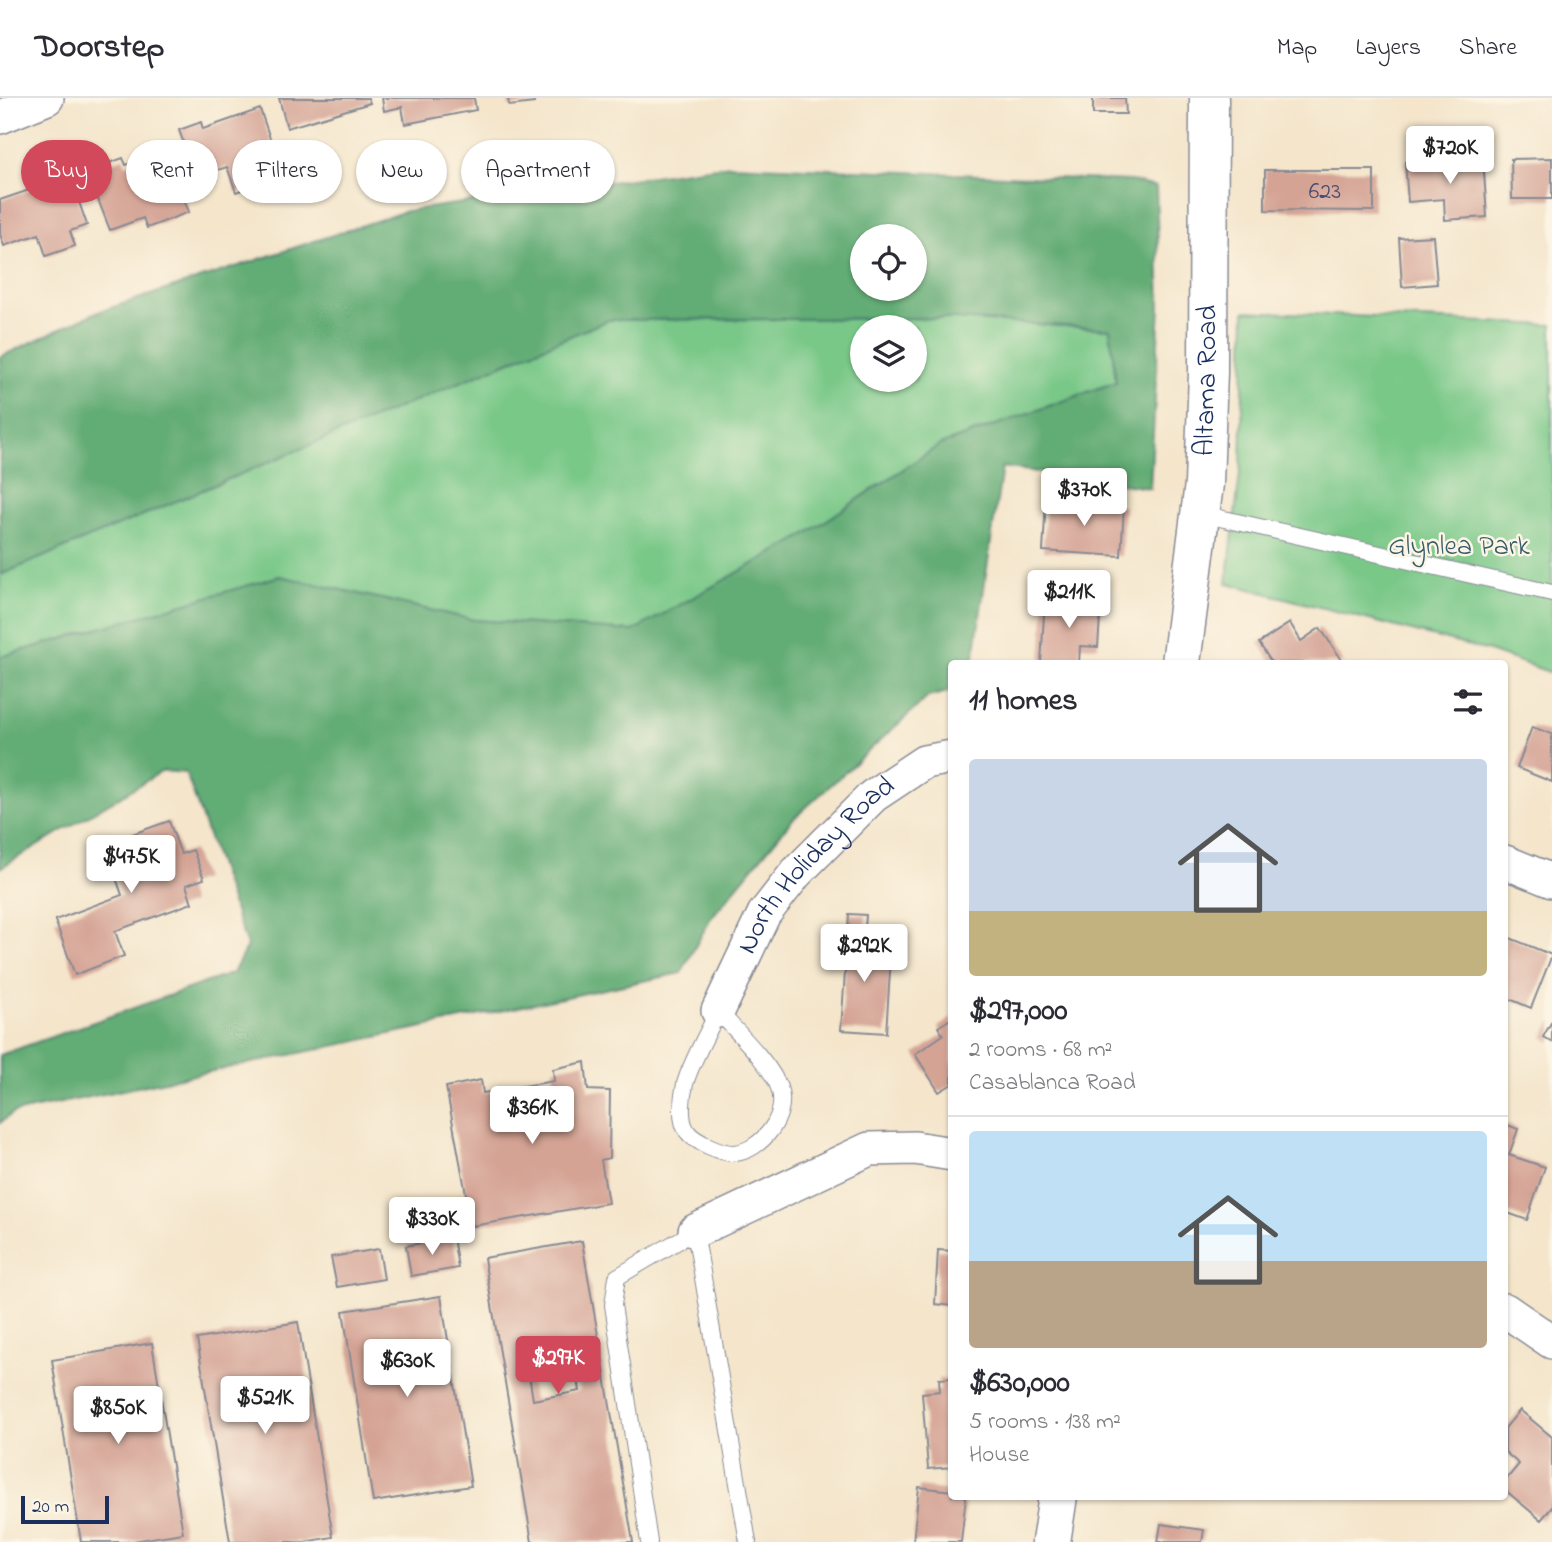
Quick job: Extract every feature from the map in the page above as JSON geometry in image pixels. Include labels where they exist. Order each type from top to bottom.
[{"type":"street","points":[[0,117],[47,98]]},
{"type":"street","name":"Altama Road","points":[[1181,660],[1202,514],[1208,372],[1209,98]]},
{"type":"street","name":"North Holiday Road","points":[[718,1011],[764,914],[796,873],[873,796],[924,762],[948,758]]},
{"type":"street","points":[[1508,863],[1552,881]]},
{"type":"street","points":[[695,1231],[869,1149],[915,1148],[948,1153]]},
{"type":"street","points":[[1508,1312],[1552,1342]]},
{"type":"street","points":[[1051,1542],[1057,1500]]},
{"type":"lane","points":[[1202,514],[1552,593]]},
{"type":"lane","points":[[718,1011],[772,1073],[780,1091],[780,1113],[770,1132],[751,1146],[735,1153],[710,1147],[687,1132],[682,1116],[685,1084],[718,1011]]},
{"type":"lane","points":[[649,1542],[613,1305],[617,1277],[695,1231],[748,1542]]},
{"type":"green space","points":[[730,165],[1131,181],[1156,187],[1160,306],[1150,488],[1002,467],[973,660],[948,660],[948,692],[928,697],[791,821],[710,919],[681,973],[13,1113],[0,1123],[0,1055],[233,973],[247,946],[186,773],[163,771],[0,868],[0,657],[280,576],[474,620],[633,631],[800,538],[940,445],[1116,382],[1110,329],[927,318],[927,315],[850,315],[850,319],[608,320],[0,575],[0,357],[92,314],[406,211],[462,203],[615,203],[615,181]]},
{"type":"green space","name":"Glynlea Park","points":[[1245,311],[1552,325],[1552,673],[1489,651],[1227,583],[1241,465]]},
{"type":"green space","points":[[927,318],[1110,329],[1116,382],[940,445],[800,538],[633,631],[474,620],[280,576],[0,657],[0,575],[608,320],[850,319],[850,392],[927,392]]},
{"type":"building","points":[[279,98],[368,98],[370,103],[287,128]]},
{"type":"building","points":[[382,98],[474,98],[476,110],[405,124],[402,107],[384,111]]},
{"type":"building","points":[[508,98],[534,98],[534,103],[509,106]]},
{"type":"building","points":[[1093,98],[1125,98],[1126,114],[1093,114]]},
{"type":"building","points":[[260,109],[271,140],[232,140],[232,181],[227,167],[218,170],[218,140],[183,140],[179,130],[201,122],[203,129]]},
{"type":"building","points":[[1483,157],[1487,217],[1445,220],[1444,199],[1408,202],[1405,162]]},
{"type":"building","points":[[123,158],[126,165],[126,203],[185,203],[189,212],[147,228],[143,218],[110,230],[99,203],[112,203],[112,162]]},
{"type":"building","points":[[1552,158],[1552,199],[1512,199],[1511,159]]},
{"type":"building","points":[[1265,170],[1374,170],[1374,211],[1265,210]]},
{"type":"building","points":[[21,193],[21,203],[79,203],[87,225],[70,231],[75,246],[46,256],[39,234],[4,246],[0,234],[0,200]]},
{"type":"building","points":[[1433,236],[1437,284],[1402,287],[1399,238]]},
{"type":"building","points":[[1046,501],[1124,506],[1121,556],[1043,551]]},
{"type":"building","points":[[1045,599],[1101,602],[1098,647],[1080,646],[1079,660],[1041,660]]},
{"type":"building","points":[[1290,623],[1301,641],[1320,628],[1342,660],[1270,660],[1259,643]]},
{"type":"building","points":[[1532,727],[1552,734],[1552,782],[1517,768]]},
{"type":"building","points":[[169,821],[181,854],[193,850],[204,879],[186,885],[192,903],[115,931],[124,956],[75,975],[55,920],[122,895],[104,844]]},
{"type":"building","points":[[849,914],[866,915],[863,954],[891,956],[886,1033],[841,1030]]},
{"type":"building","points":[[1508,937],[1552,955],[1531,1008],[1508,998]]},
{"type":"building","points":[[948,1021],[948,1086],[939,1092],[915,1054],[943,1035],[938,1027]]},
{"type":"building","points":[[1552,1021],[1552,1042],[1543,1037]]},
{"type":"building","points":[[585,1062],[588,1090],[610,1091],[609,1158],[601,1160],[608,1203],[472,1226],[446,1087],[481,1080],[483,1093],[554,1081],[553,1069]]},
{"type":"building","points":[[1508,1125],[1518,1129],[1509,1155],[1545,1167],[1527,1220],[1508,1213]]},
{"type":"building","points":[[453,1237],[458,1268],[411,1276],[406,1246]]},
{"type":"building","points":[[582,1241],[633,1542],[532,1542],[484,1258]],"holes":[[[574,1354],[580,1391],[533,1400],[527,1362]]]},
{"type":"building","points":[[379,1249],[384,1279],[337,1287],[331,1257]]},
{"type":"building","points":[[938,1250],[948,1251],[948,1306],[935,1304]]},
{"type":"building","points":[[441,1296],[471,1486],[373,1502],[343,1311]]},
{"type":"building","points":[[298,1322],[333,1537],[304,1542],[230,1542],[197,1339]]},
{"type":"building","points":[[152,1343],[183,1533],[127,1542],[81,1542],[52,1360]]},
{"type":"building","points":[[948,1378],[948,1467],[928,1469],[922,1393],[940,1391],[939,1379]]},
{"type":"building","points":[[1520,1410],[1552,1437],[1552,1507],[1541,1520],[1508,1492],[1508,1477],[1519,1464],[1508,1455],[1508,1424]]},
{"type":"building","points":[[919,1487],[948,1491],[948,1500],[966,1500],[961,1542],[913,1542]]},
{"type":"building","points":[[1161,1524],[1204,1530],[1202,1542],[1158,1542]]}]
